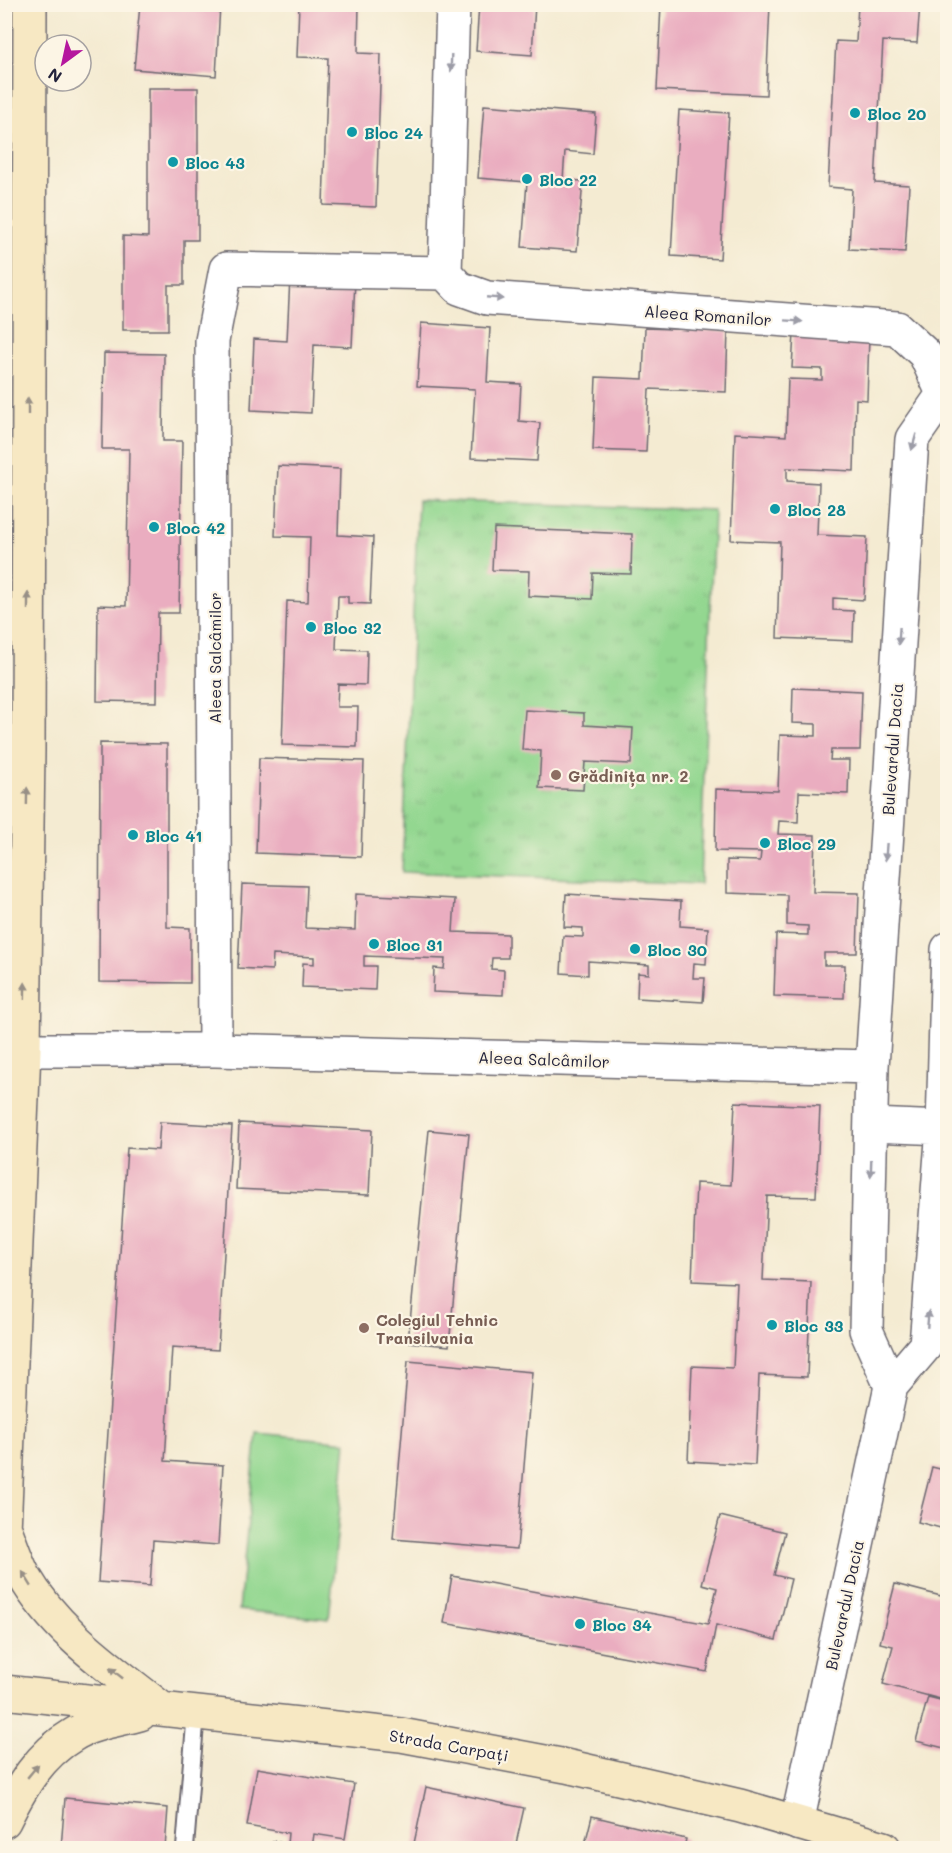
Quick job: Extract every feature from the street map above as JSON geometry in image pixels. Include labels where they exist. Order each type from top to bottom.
[{"type":"main road","points":[[30,4],[28,751],[24,1050],[5,1530],[23,1575],[53,1617],[85,1648],[162,1709]]},
{"type":"main road","name":"Strada Carpați","points":[[4,1692],[401,1735],[566,1766],[740,1806],[884,1848]]},
{"type":"main road","points":[[4,1821],[22,1785],[46,1755],[74,1734],[162,1709]]},
{"type":"street","points":[[445,273],[453,4]]},
{"type":"street","name":"Aleea Salcâmilor","points":[[215,1050],[212,341],[226,268],[445,273]]},
{"type":"street","name":"Aleea Romanilor","points":[[445,273],[459,288],[487,298],[897,328],[925,354],[946,397]]},
{"type":"street","name":"Bulevardul Dacia","points":[[891,1386],[866,1330],[872,1067],[912,439],[946,397]]},
{"type":"street","name":"Bulevardul Dacia","points":[[797,1823],[891,1386],[926,1345],[943,1128],[948,949]]},
{"type":"street","name":"Aleea Salcâmilor","points":[[24,1050],[215,1050],[872,1067]]},
{"type":"street","points":[[872,1125],[943,1128]]},
{"type":"lane","points":[[185,1848],[196,1712]]},
{"type":"green space","points":[[418,500],[714,510],[700,884],[402,872]]},
{"type":"green space","points":[[257,1433],[346,1442],[329,1619],[239,1610]]},
{"type":"building","name":"Bloc 24","points":[[299,4],[359,4],[358,53],[381,54],[376,207],[323,205],[328,58],[297,57]]},
{"type":"building","points":[[479,4],[535,4],[532,55],[476,51]]},
{"type":"building","points":[[661,4],[770,4],[766,95],[657,90]]},
{"type":"building","name":"Bloc 20","points":[[858,4],[920,4],[917,43],[883,41],[875,183],[909,185],[905,252],[849,249],[852,189],[828,187],[836,41],[856,42]]},
{"type":"building","points":[[140,5],[220,5],[216,76],[134,69]]},
{"type":"building","name":"Bloc 43","points":[[148,88],[198,88],[198,240],[184,240],[184,285],[168,285],[168,330],[123,330],[123,236],[148,237]]},
{"type":"building","name":"Bloc 22","points":[[484,105],[596,114],[593,154],[565,151],[563,180],[583,181],[577,251],[522,247],[527,182],[478,178]]},
{"type":"building","points":[[679,110],[729,113],[720,259],[671,256]]},
{"type":"building","points":[[290,277],[355,280],[352,347],[314,345],[311,413],[251,410],[254,339],[287,341]]},
{"type":"building","points":[[421,323],[490,328],[487,382],[521,384],[519,421],[540,423],[537,461],[471,458],[475,389],[417,386]]},
{"type":"building","points":[[645,328],[728,331],[726,392],[649,389],[646,452],[593,450],[596,377],[643,379]]},
{"type":"building","name":"Bloc 28","points":[[794,333],[869,336],[867,400],[856,399],[854,471],[787,468],[787,481],[819,483],[817,535],[867,537],[864,600],[833,598],[833,610],[854,611],[853,641],[777,638],[780,542],[731,540],[735,433],[786,436],[788,379],[822,380],[822,369],[792,368]]},
{"type":"building","name":"Bloc 42","points":[[104,353],[164,354],[163,441],[182,441],[179,613],[158,613],[157,702],[97,701],[98,605],[126,606],[129,449],[102,449]]},
{"type":"building","name":"Bloc 32","points":[[278,466],[340,469],[338,535],[373,537],[370,604],[348,603],[348,596],[338,596],[336,649],[367,650],[366,685],[338,684],[337,707],[358,707],[357,747],[282,745],[287,601],[308,602],[310,537],[275,536]]},
{"type":"building","points":[[494,528],[632,534],[631,574],[593,573],[592,599],[528,596],[529,571],[492,570]]},
{"type":"building","name":"Bloc 29","points":[[793,688],[862,691],[860,750],[831,750],[830,760],[849,760],[848,794],[799,792],[798,822],[779,821],[778,834],[815,835],[813,892],[859,893],[857,953],[824,953],[824,965],[845,965],[844,998],[774,996],[776,934],[808,935],[808,926],[787,925],[787,895],[727,893],[727,860],[760,861],[761,852],[715,851],[716,789],[778,791],[780,735],[816,736],[816,724],[792,723]]},
{"type":"building","points":[[525,710],[584,713],[584,725],[633,728],[631,764],[585,762],[583,790],[539,788],[541,751],[522,750]]},
{"type":"building","name":"Bloc 41","points":[[100,743],[167,744],[167,927],[190,928],[190,983],[99,982]]},
{"type":"building","points":[[259,758],[364,761],[361,857],[256,853]]},
{"type":"building","name":"Bloc 31","points":[[242,884],[307,886],[305,928],[355,930],[356,894],[455,899],[453,932],[508,934],[508,958],[492,958],[491,969],[504,970],[503,995],[433,992],[434,968],[444,969],[445,959],[364,956],[364,966],[376,966],[375,990],[302,987],[303,963],[314,964],[314,957],[273,955],[272,970],[238,968]]},
{"type":"building","name":"Bloc 30","points":[[566,894],[681,901],[680,926],[708,928],[706,964],[694,963],[693,978],[705,978],[703,1002],[637,998],[638,973],[649,974],[649,965],[588,961],[588,975],[561,973],[563,936],[583,937],[583,928],[564,927]]},
{"type":"building","name":"Bloc 33","points":[[735,1102],[820,1106],[816,1197],[767,1196],[763,1280],[811,1282],[807,1377],[759,1375],[755,1465],[688,1461],[692,1366],[733,1368],[737,1283],[692,1281],[696,1183],[731,1185]]},
{"type":"building","points":[[160,1122],[232,1126],[218,1350],[172,1347],[165,1461],[223,1465],[218,1545],[153,1540],[150,1586],[98,1582],[127,1148],[158,1150]]},
{"type":"building","points":[[239,1123],[372,1130],[369,1195],[236,1189]]},
{"type":"building","points":[[429,1130],[469,1134],[449,1346],[408,1342]]},
{"type":"building","points":[[408,1361],[532,1372],[517,1549],[393,1539]]},
{"type":"building","points":[[932,1467],[948,1471],[948,1530],[918,1522]]},
{"type":"building","name":"Bloc 34","points":[[720,1516],[785,1532],[774,1575],[791,1579],[776,1640],[716,1625],[707,1672],[444,1623],[452,1576],[708,1624],[717,1588],[702,1584]]},
{"type":"building","points":[[948,1573],[948,1631],[943,1641],[948,1642],[948,1701],[883,1684],[893,1646],[880,1643],[895,1584],[941,1596]]},
{"type":"building","points":[[928,1697],[948,1702],[948,1749],[916,1741]]},
{"type":"building","points":[[257,1768],[354,1784],[345,1839],[314,1834],[312,1848],[272,1848],[273,1841],[287,1844],[288,1833],[247,1826]]},
{"type":"building","points":[[426,1787],[524,1808],[515,1848],[413,1848]]},
{"type":"building","points":[[65,1798],[168,1808],[165,1848],[61,1848]]},
{"type":"building","points":[[592,1816],[686,1839],[684,1848],[584,1848]]},
{"type":"place","name":"Bloc 20","points":[[855,113]]},
{"type":"place","name":"Bloc 24","points":[[352,132]]},
{"type":"place","name":"Bloc 43","points":[[173,162]]},
{"type":"place","name":"Bloc 22","points":[[527,179]]},
{"type":"place","name":"Bloc 28","points":[[775,509]]},
{"type":"place","name":"Bloc 42","points":[[154,527]]},
{"type":"place","name":"Bloc 32","points":[[311,627]]},
{"type":"place","name":"Grădinița nr. 2","points":[[556,775]]},
{"type":"place","name":"Bloc 41","points":[[133,835]]},
{"type":"place","name":"Bloc 29","points":[[765,843]]},
{"type":"place","name":"Bloc 31","points":[[374,944]]},
{"type":"place","name":"Bloc 30","points":[[635,949]]},
{"type":"place","name":"Bloc 33","points":[[772,1325]]},
{"type":"place","name":"Colegiul Tehnic Transilvania","points":[[364,1328]]},
{"type":"place","name":"Bloc 34","points":[[580,1624]]}]
